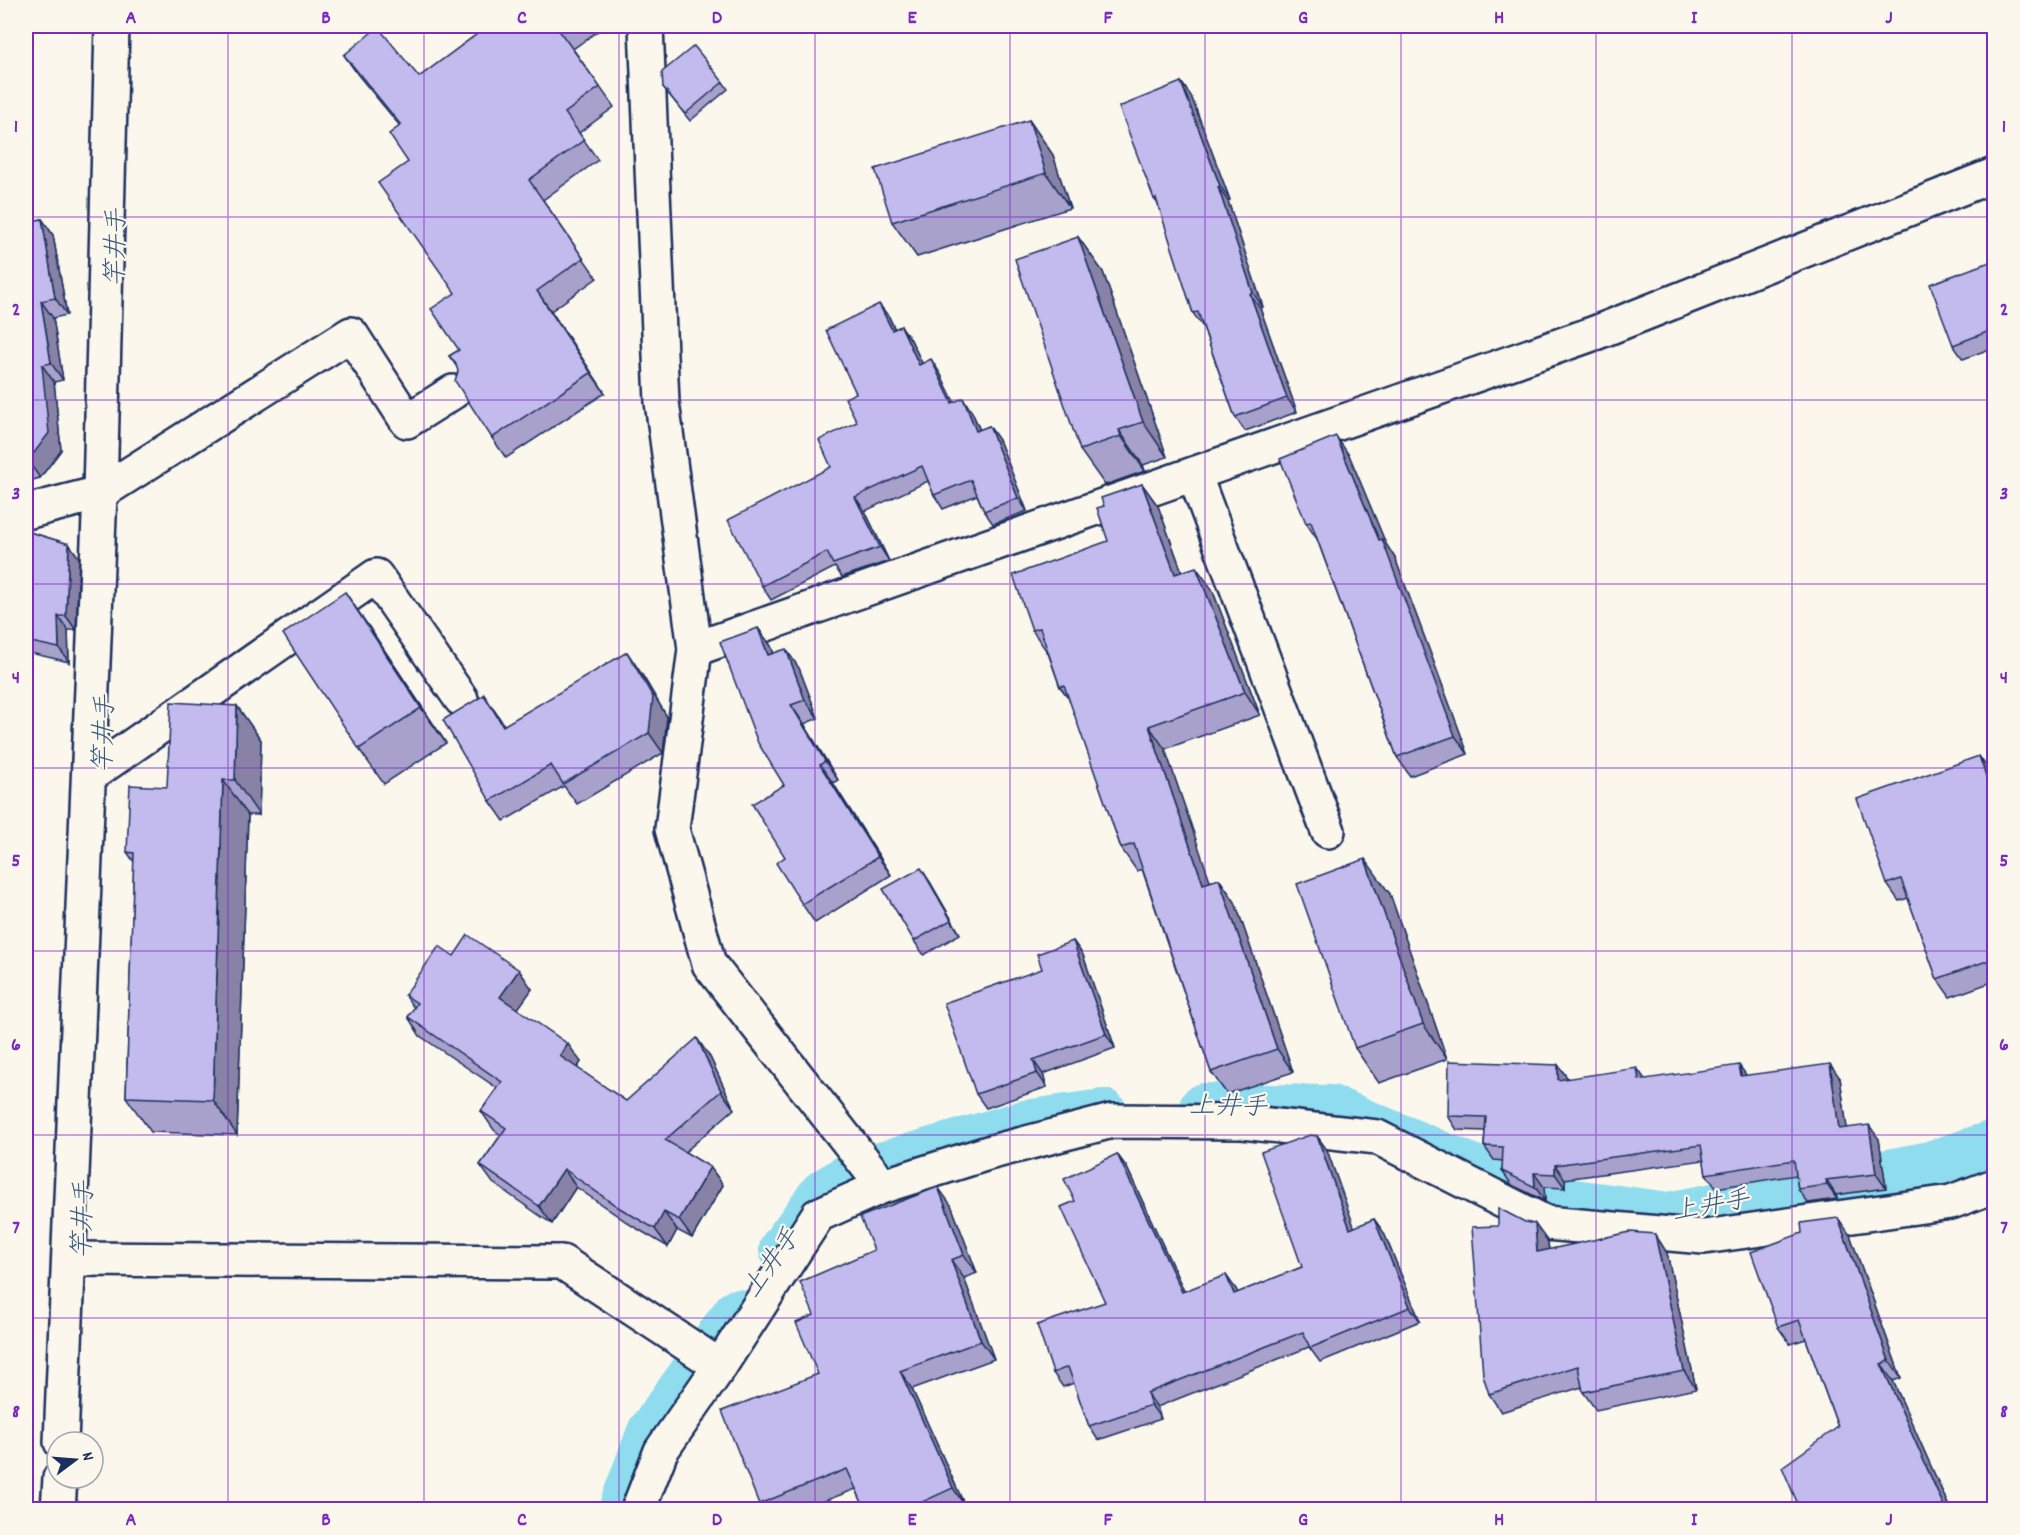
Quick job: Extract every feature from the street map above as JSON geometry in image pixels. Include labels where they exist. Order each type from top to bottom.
[{"type":"street","points":[[63,1430],[100,493],[112,26]]},
{"type":"street","points":[[646,26],[662,402],[695,650],[672,829],[709,964],[882,1186]]},
{"type":"street","points":[[695,650],[1595,333],[1995,175]]},
{"type":"street","points":[[26,512],[100,493],[351,334],[407,421],[453,392]]},
{"type":"street","points":[[1194,474],[1328,831]]},
{"type":"street","points":[[89,776],[376,576],[461,699]]},
{"type":"street","points":[[638,1509],[661,1451],[720,1366],[818,1215],[882,1186],[988,1153],[1112,1121],[1243,1122],[1377,1137],[1546,1223],[1704,1237],[1952,1202],[1995,1186]]},
{"type":"street","points":[[70,1258],[562,1262],[720,1366]]},
{"type":"street","points":[[58,1509],[59,1490]]},
{"type":"building","points":[[488,26],[563,26],[558,29],[600,87],[565,113],[584,140],[529,180],[583,258],[537,291],[591,373],[492,438],[455,381],[458,371],[455,362],[449,356],[459,350],[431,309],[455,293],[378,183],[408,162],[389,134],[401,125],[344,55],[378,27],[419,77]]},
{"type":"building","points":[[694,46],[723,82],[685,114],[663,87],[662,72]]},
{"type":"building","points":[[1181,82],[1220,186],[1218,187],[1253,293],[1250,294],[1287,398],[1235,417],[1198,312],[1193,313],[1156,198],[1154,199],[1119,107]]},
{"type":"building","points":[[1029,120],[1046,173],[892,222],[875,169]]},
{"type":"building","points":[[42,219],[55,298],[41,301],[51,363],[42,365],[49,433],[26,462],[26,222]]},
{"type":"building","points":[[1078,237],[1143,422],[1119,430],[1121,436],[1080,450],[1015,259]]},
{"type":"building","points":[[1995,260],[1995,329],[1953,345],[1930,284]]},
{"type":"building","points":[[879,304],[892,330],[901,326],[919,365],[931,359],[952,403],[963,398],[976,431],[989,426],[1018,498],[984,511],[971,480],[934,495],[922,466],[855,497],[880,547],[833,564],[827,552],[762,586],[728,520],[831,467],[819,440],[857,422],[845,398],[856,393],[826,330]]},
{"type":"building","points":[[1336,436],[1379,540],[1382,539],[1455,736],[1397,757],[1311,522],[1306,523],[1280,459]]},
{"type":"building","points":[[1142,484],[1175,574],[1196,567],[1245,692],[1149,726],[1203,884],[1219,879],[1277,1049],[1211,1072],[1134,844],[1121,848],[1064,685],[1060,687],[1040,628],[1032,630],[1013,575],[1108,541],[1097,508],[1104,506],[1101,498]]},
{"type":"building","points":[[26,531],[69,544],[66,616],[58,616],[59,648],[26,641]]},
{"type":"building","points":[[345,592],[421,708],[359,749],[283,634]]},
{"type":"building","points":[[758,628],[768,655],[786,649],[805,700],[791,705],[825,761],[820,765],[878,857],[802,904],[776,863],[785,857],[752,804],[784,785],[758,743],[720,642]]},
{"type":"building","points":[[627,652],[653,697],[649,733],[563,784],[551,765],[490,801],[443,720],[484,695],[503,726]]},
{"type":"building","points":[[171,702],[237,706],[235,780],[223,780],[213,1100],[126,1097],[134,853],[127,852],[130,785],[167,787]]},
{"type":"building","points":[[1979,756],[1995,802],[1995,958],[1937,979],[1901,879],[1887,884],[1857,799]]},
{"type":"building","points":[[1365,859],[1423,1024],[1355,1048],[1297,884]]},
{"type":"building","points":[[921,868],[951,920],[914,941],[883,889]]},
{"type":"building","points":[[468,935],[519,970],[500,997],[568,1044],[560,1056],[626,1101],[697,1038],[721,1091],[665,1140],[710,1167],[679,1220],[664,1212],[655,1229],[618,1207],[564,1169],[539,1206],[480,1165],[506,1128],[481,1111],[502,1082],[408,1017],[417,1003],[405,995],[439,946],[454,956]]},
{"type":"building","points":[[1073,941],[1106,1034],[1033,1060],[1037,1073],[976,1094],[944,1003],[1042,969],[1037,954]]},
{"type":"building","points":[[1449,1061],[1558,1065],[1558,1080],[1637,1068],[1639,1080],[1739,1065],[1741,1076],[1830,1064],[1839,1129],[1869,1125],[1876,1174],[1826,1180],[1827,1185],[1798,1189],[1794,1160],[1706,1174],[1701,1145],[1555,1165],[1555,1174],[1534,1173],[1535,1187],[1502,1171],[1503,1147],[1484,1146],[1486,1117],[1448,1116]]},
{"type":"building","points":[[1310,1135],[1317,1136],[1350,1229],[1374,1219],[1410,1307],[1310,1348],[1303,1332],[1147,1393],[1151,1405],[1089,1426],[1068,1367],[1053,1373],[1037,1325],[1105,1302],[1061,1207],[1075,1201],[1064,1179],[1117,1154],[1182,1292],[1226,1275],[1234,1294],[1302,1267],[1261,1152]]},
{"type":"building","points":[[938,1187],[964,1255],[951,1260],[981,1341],[900,1371],[953,1488],[907,1509],[865,1509],[847,1469],[759,1504],[722,1411],[818,1374],[796,1323],[814,1315],[800,1282],[874,1250],[860,1217]]},
{"type":"building","points":[[1498,1208],[1525,1222],[1535,1224],[1537,1252],[1630,1232],[1655,1234],[1684,1371],[1583,1392],[1578,1366],[1489,1394],[1483,1375],[1472,1227],[1498,1226]]},
{"type":"building","points":[[1838,1218],[1889,1361],[1881,1364],[1945,1509],[1800,1509],[1782,1467],[1838,1427],[1799,1320],[1778,1327],[1751,1252],[1802,1233],[1801,1223]]},
{"type":"waterway","name":"上井手","points":[[1204,1108],[1331,1110],[1545,1200],[1668,1217],[1930,1166],[1994,1145]]},
{"type":"waterway","name":"上井手","points":[[784,1249],[824,1194],[854,1175],[1025,1125],[1103,1114]]},
{"type":"waterway","name":"上井手","points":[[625,1504],[652,1432],[737,1314]]},
{"type":"water label","name":"竿井手","points":[[118,248]]},
{"type":"water label","name":"竿井手","points":[[106,734]]},
{"type":"water label","name":"竿井手","points":[[85,1220]]}]
